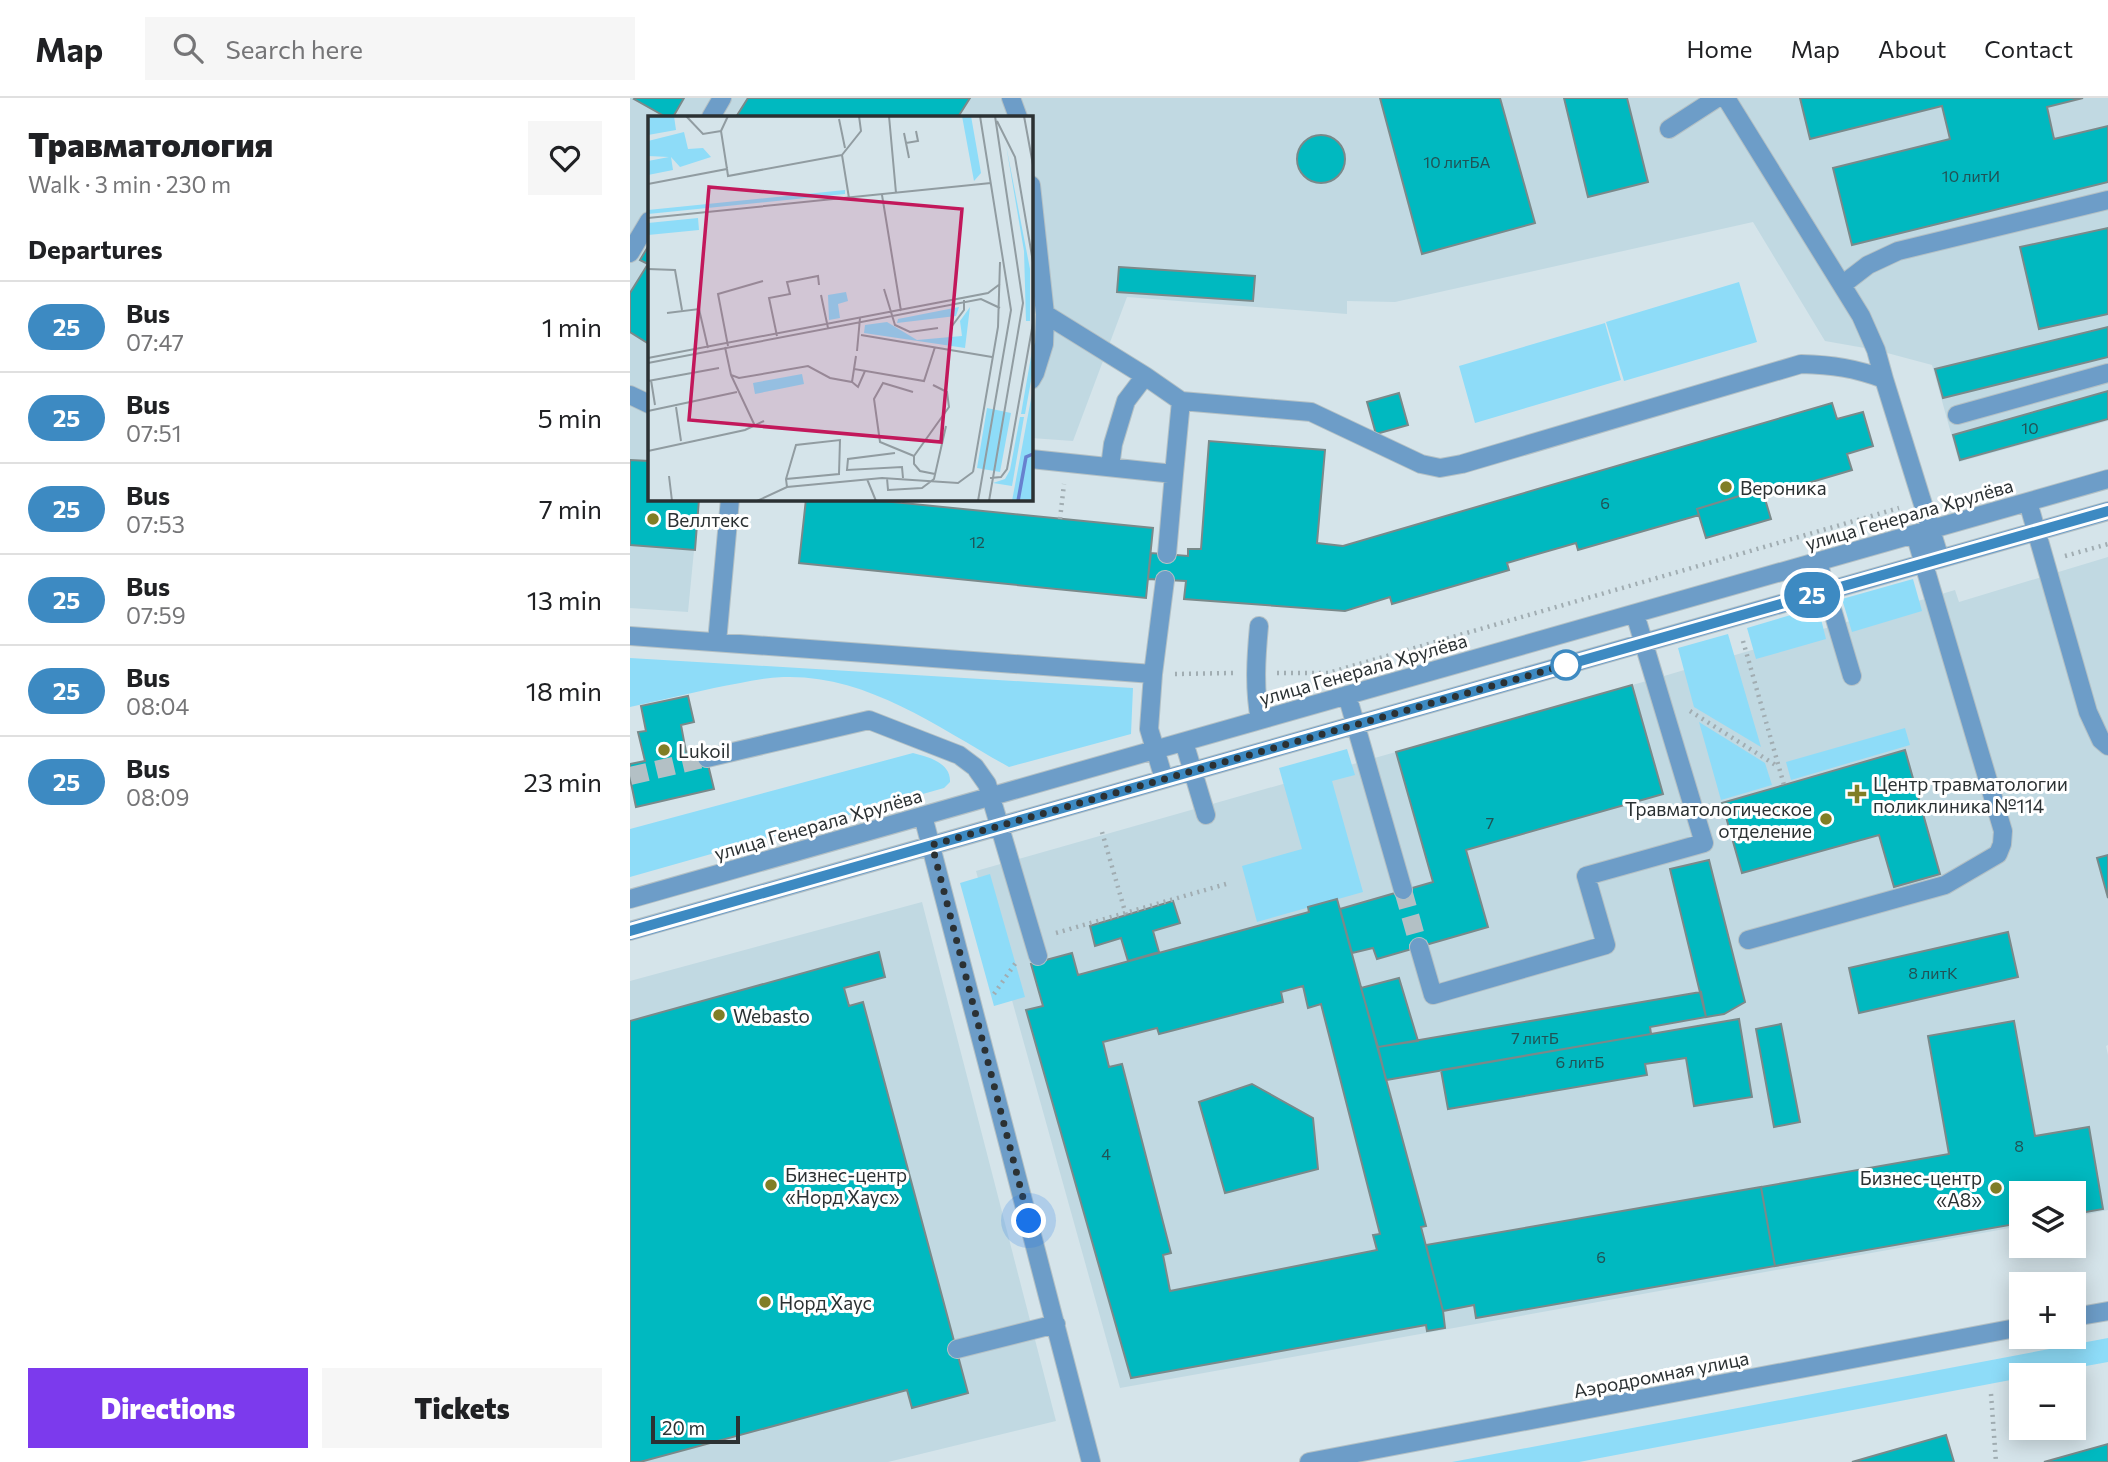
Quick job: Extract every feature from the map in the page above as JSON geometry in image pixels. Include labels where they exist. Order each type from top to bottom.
[{"type":"street","points":[[712,116],[722,98]]},
{"type":"street","points":[[1011,98],[1018,116]]},
{"type":"street","points":[[1669,129],[1717,98]]},
{"type":"street","points":[[1726,98],[1861,316],[1876,350],[1923,501],[1923,532],[2003,831],[1998,854],[1945,884],[1748,940]]},
{"type":"street","points":[[1032,195],[1045,314],[1044,344],[1032,378]]},
{"type":"street","points":[[1842,285],[1868,265],[1898,251],[2108,200]]},
{"type":"street","points":[[630,253],[648,223]]},
{"type":"street","points":[[1045,314],[1181,401],[1311,412],[1421,464],[1440,468],[1462,464],[1801,364],[1836,365],[1884,379]]},
{"type":"street","points":[[1957,415],[2108,373]]},
{"type":"street","points":[[1110,467],[1113,444],[1126,401],[1145,376]]},
{"type":"street","points":[[630,395],[648,404]]},
{"type":"street","points":[[1167,554],[1181,401]]},
{"type":"street","points":[[1032,459],[1174,474]]},
{"type":"street","name":"улица Генерала Хрулёва","points":[[630,899],[2108,479]]},
{"type":"street","points":[[717,642],[730,500]]},
{"type":"street","points":[[2028,502],[2088,712],[2101,740],[2108,746]]},
{"type":"street","points":[[630,931],[2108,511]]},
{"type":"street","points":[[1818,562],[1852,676]]},
{"type":"street","points":[[1164,779],[1149,729],[1165,580]]},
{"type":"street","points":[[1419,947],[1433,995],[1606,945],[1586,876],[1704,843],[1635,614]]},
{"type":"street","points":[[1259,626],[1255,673],[1260,720]]},
{"type":"street","points":[[630,636],[1153,674]]},
{"type":"street","points":[[1347,695],[1403,890]]},
{"type":"street","points":[[707,758],[869,720],[959,755],[975,767],[987,783],[1035,948]]},
{"type":"street","points":[[1184,742],[1206,815]]},
{"type":"street","points":[[923,816],[1091,1462]]},
{"type":"street","points":[[2086,1315],[2108,1311]]},
{"type":"street","points":[[957,1349],[1056,1324]]},
{"type":"street","name":"Аэродромная улица","points":[[1309,1462],[2009,1329]]},
{"type":"path","points":[[1060,519],[1066,462]]},
{"type":"path","points":[[1153,674],[1328,673],[1923,501]]},
{"type":"path","points":[[2045,562],[2108,544]]},
{"type":"path","points":[[1743,641],[1784,785]]},
{"type":"path","points":[[1657,690],[1779,767]]},
{"type":"path","points":[[1102,832],[1125,914]]},
{"type":"path","points":[[989,1000],[1035,948],[1125,914],[1226,884]]},
{"type":"path","points":[[1992,1394],[1996,1462]]},
{"type":"shaded area","points":[[630,98],[2108,98],[2108,421],[1959,462],[1932,365],[1876,350],[1825,341],[1753,222],[1395,302],[1347,301],[1347,314],[1127,297],[1073,441],[1032,438],[1032,116],[648,116],[648,500],[699,500],[688,612],[630,608]]},
{"type":"shaded area","points":[[1739,282],[1757,342],[1624,381],[1606,322]]},
{"type":"shaded area","points":[[1605,323],[1621,380],[1475,423],[1459,366]]},
{"type":"shaded area","points":[[2108,557],[2108,1210],[2086,1215],[2086,1181],[2009,1181],[2009,1228],[1120,1388],[976,871],[1664,676],[1955,590],[1959,602]]},
{"type":"shaded area","points":[[1913,579],[1922,611],[1852,632],[1842,599]]},
{"type":"shaded area","points":[[1818,607],[1826,639],[1756,659],[1747,628]]},
{"type":"shaded area","points":[[1728,634],[1761,747],[1694,707],[1678,648]]},
{"type":"shaded area","points":[[630,658],[1133,688],[1131,734],[1009,767],[901,706],[844,684],[814,678],[757,680],[630,707]]},
{"type":"shaded area","points":[[1699,722],[1765,763],[1772,785],[1721,800]]},
{"type":"shaded area","points":[[1905,728],[1910,745],[1791,780],[1786,762]]},
{"type":"shaded area","points":[[1347,749],[1355,775],[1332,781],[1363,892],[1257,922],[1242,866],[1302,849],[1279,768]]},
{"type":"shaded area","points":[[913,753],[943,766],[950,782],[944,788],[630,877],[630,829]]},
{"type":"shaded area","points":[[990,874],[1025,997],[994,1006],[960,883]]},
{"type":"shaded area","name":"Бизнес-центр «Норд Хаус»","points":[[922,902],[1056,1421],[888,1462],[630,1462],[630,981]]},
{"type":"shaded area","points":[[2108,1338],[2108,1362],[2086,1366],[2086,1363],[2009,1363],[2009,1380],[1579,1462],[1452,1462],[2050,1349],[2086,1349],[2086,1342]]},
{"type":"building","points":[[684,98],[674,116],[664,116],[634,99]]},
{"type":"building","points":[[748,98],[970,98],[959,116],[737,116]]},
{"type":"building","points":[[1380,98],[1500,98],[1535,223],[1422,254]]},
{"type":"building","points":[[1564,98],[1627,98],[1648,182],[1588,197]]},
{"type":"building","points":[[1800,98],[2083,98],[2047,107],[2054,139],[2108,126],[2108,182],[1852,245],[1833,168],[1950,139],[1942,106],[1810,139]]},
{"type":"building","points":[[1321,135],[1338,142],[1345,159],[1338,176],[1321,183],[1304,176],[1297,159],[1304,142]]},
{"type":"building","points":[[2108,228],[2108,314],[2039,329],[2020,247]]},
{"type":"building","points":[[648,247],[648,264],[640,260]]},
{"type":"building","points":[[648,264],[648,343],[630,332],[630,293]]},
{"type":"building","points":[[1119,267],[1255,276],[1253,301],[1117,292]]},
{"type":"building","points":[[2108,327],[2108,357],[1943,398],[1935,369]]},
{"type":"building","points":[[2108,391],[2108,419],[1960,460],[1953,435]]},
{"type":"building","points":[[1399,393],[1408,425],[1376,434],[1367,402]]},
{"type":"building","points":[[1832,403],[1837,419],[1863,412],[1873,446],[1847,454],[1852,470],[1764,496],[1762,489],[1697,509],[1699,515],[1578,550],[1576,543],[1507,563],[1509,570],[1392,604],[1390,597],[1345,611],[1184,599],[1186,581],[1148,579],[1151,553],[1188,556],[1188,549],[1201,549],[1209,441],[1325,450],[1317,543],[1343,546]]},
{"type":"building","points":[[630,460],[648,461],[648,500],[699,500],[695,550],[630,545]]},
{"type":"building","points":[[1762,489],[1771,519],[1706,538],[1697,509]]},
{"type":"building","points":[[806,500],[873,500],[1153,528],[1146,598],[799,563]]},
{"type":"building","points":[[1632,685],[1663,794],[1466,850],[1488,927],[1377,959],[1373,948],[1352,953],[1340,909],[1433,882],[1396,752]]},
{"type":"building","name":"Lukoil","points":[[688,696],[694,722],[681,725],[686,752],[704,748],[714,789],[636,807],[630,764],[645,761],[638,732],[646,731],[641,706]]},
{"type":"building","name":"Травматологическое отделение","points":[[1905,750],[1940,874],[1894,887],[1879,835],[1742,873],[1722,803]]},
{"type":"building","points":[[2108,855],[2108,898],[2097,858]]},
{"type":"building","points":[[1709,860],[1745,1002],[1724,1014],[1706,1017],[1670,869]]},
{"type":"building","points":[[1337,899],[1426,1226],[1421,1227],[1445,1328],[1427,1331],[1426,1325],[1131,1378],[1026,1010],[1043,1006],[1031,964],[1072,953],[1078,975],[1309,912],[1308,907]],"holes":[[[1303,986],[1308,1008],[1321,1004],[1380,1234],[1373,1235],[1377,1250],[1170,1291],[1163,1255],[1171,1253],[1122,1064],[1109,1067],[1103,1042],[1157,1028],[1159,1034],[1283,1002],[1281,992]]]},
{"type":"building","points":[[1173,901],[1180,923],[1153,931],[1159,952],[1128,961],[1121,938],[1095,946],[1090,926]]},
{"type":"building","points":[[2008,932],[2018,977],[1859,1013],[1849,968]]},
{"type":"building","name":"Бизнес-центр «Норд Хаус»","points":[[879,952],[885,977],[844,988],[849,1006],[863,1002],[968,1393],[912,1408],[907,1390],[640,1462],[630,1462],[630,1021]]},
{"type":"building","points":[[1399,978],[1418,1041],[1378,1047],[1361,988]]},
{"type":"building","points":[[1701,992],[1706,1017],[1650,1027],[1651,1034],[1386,1080],[1378,1047]]},
{"type":"building","points":[[1739,1019],[1752,1097],[1694,1106],[1686,1058],[1645,1064],[1647,1075],[1448,1109],[1441,1070]]},
{"type":"building","points":[[2014,1021],[2035,1136],[2089,1127],[2103,1209],[2086,1212],[2086,1181],[2009,1181],[2009,1225],[1775,1266],[1761,1187],[1949,1154],[1928,1036]]},
{"type":"building","points":[[1781,1024],[1800,1122],[1774,1127],[1756,1029]]},
{"type":"building","points":[[1252,1084],[1313,1118],[1318,1169],[1225,1193],[1199,1102]]},
{"type":"building","points":[[1761,1187],[1775,1266],[1476,1318],[1474,1305],[1443,1311],[1426,1245]]},
{"type":"building","points":[[1946,1435],[1954,1462],[1852,1462]]},
{"type":"building","points":[[2108,1444],[2108,1462],[2044,1462]]},
{"type":"tunnel","points":[[630,776],[707,758]]},
{"type":"tunnel","points":[[1403,890],[1419,947]]},
{"type":"bus line","name":"25","points":[[630,931],[2108,511]]},
{"type":"place","name":"Вероника","points":[[1726,487]]},
{"type":"place","name":"Веллтекс","points":[[653,519]]},
{"type":"place","name":"Lukoil","points":[[664,750]]},
{"type":"place","name":"Центр травматологии поликлиника №114","points":[[1857,794]]},
{"type":"place","name":"Травматологическое отделение","points":[[1826,819]]},
{"type":"place","name":"Webasto","points":[[719,1015]]},
{"type":"place","name":"Бизнес-центр «Норд Хаус»","points":[[771,1185]]},
{"type":"place","name":"Бизнес-центр «А8»","points":[[1996,1188]]},
{"type":"place","name":"Норд Хаус","points":[[765,1302]]},
{"type":"route","points":[[1029,1221],[932,845],[1566,665]]}]
